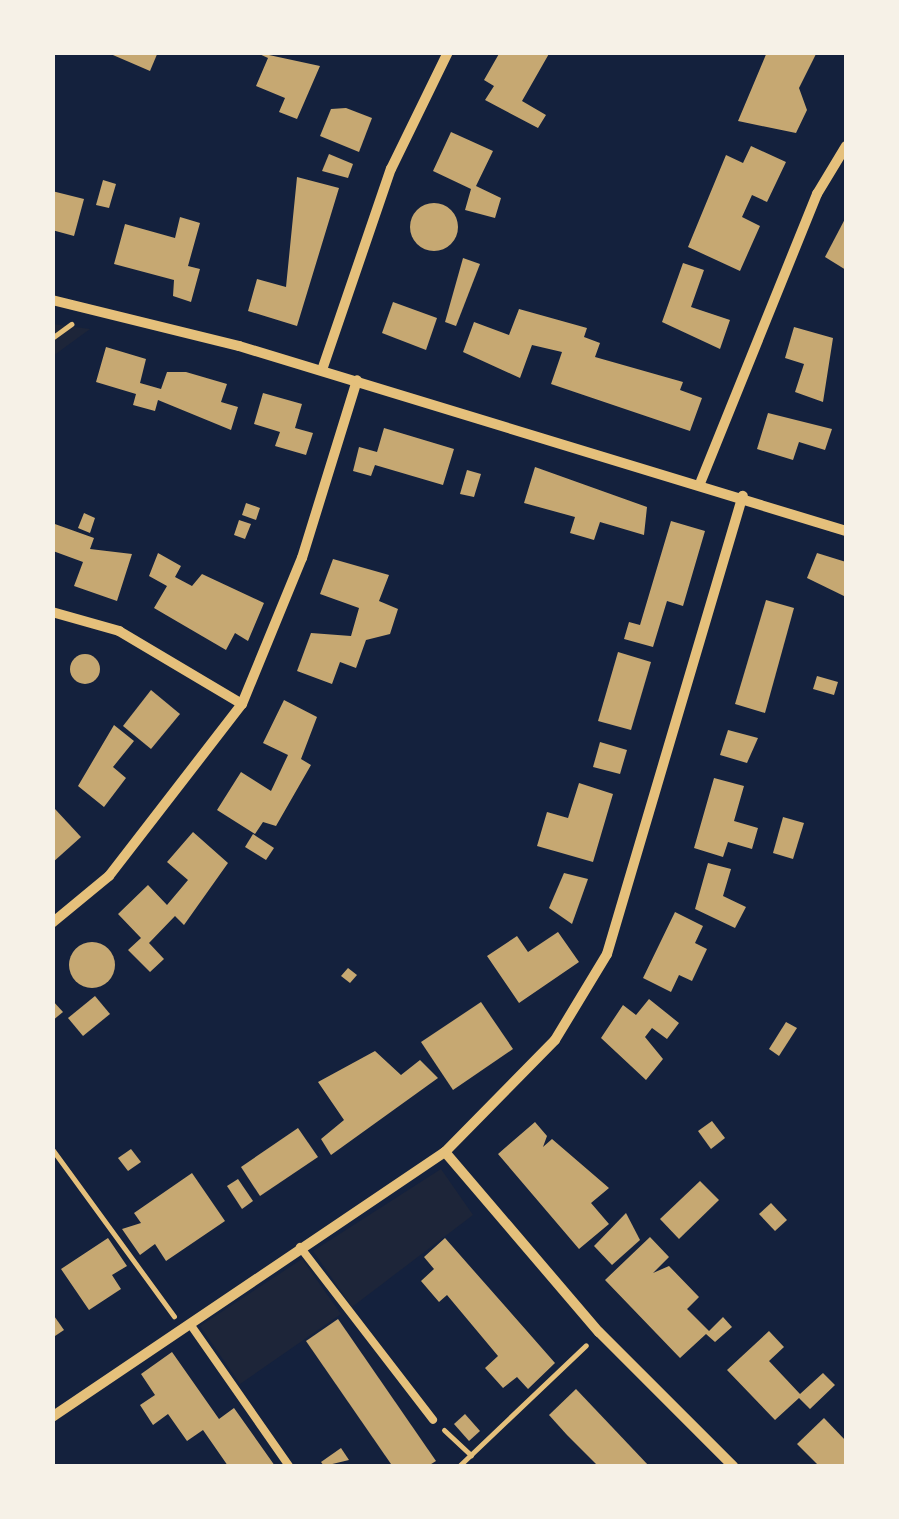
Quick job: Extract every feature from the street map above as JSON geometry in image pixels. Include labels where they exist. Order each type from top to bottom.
[{"type":"street","points":[[322,370],[391,170],[442,54]]},
{"type":"street","points":[[701,481],[817,194],[846,146]]},
{"type":"street","points":[[52,300],[357,380],[701,481],[846,531]]},
{"type":"street","points":[[52,924],[109,876],[242,704],[302,558],[357,380]]},
{"type":"street","points":[[52,1417],[446,1152],[555,1040],[607,954],[743,496]]},
{"type":"street","points":[[52,612],[119,631],[242,704]]},
{"type":"street","points":[[446,1152],[599,1332],[733,1466]]},
{"type":"lane","points":[[300,1247],[433,1420]]},
{"type":"lane","points":[[190,1324],[289,1466]]},
{"type":"path","points":[[52,1149],[173,1315],[190,1324]]},
{"type":"path","points":[[459,1466],[599,1332]]},
{"type":"path","points":[[433,1420],[471,1455]]},
{"type":"shaded area","points":[[53,324],[90,329],[53,356]]},
{"type":"shaded area","points":[[441,1169],[473,1215],[352,1307],[313,1251]]},
{"type":"shaded area","points":[[302,1259],[341,1314],[240,1384],[200,1326]]},
{"type":"building","points":[[106,52],[158,52],[150,71]]},
{"type":"building","points":[[255,52],[320,66],[297,119],[279,112],[285,98],[256,86],[268,58]]},
{"type":"building","points":[[500,52],[550,52],[522,101],[546,115],[538,128],[485,100],[494,86],[484,80]]},
{"type":"building","points":[[767,52],[817,52],[799,88],[807,110],[796,133],[738,121]]},
{"type":"building","points":[[346,108],[372,118],[359,152],[320,136],[331,109]]},
{"type":"building","points":[[451,132],[493,151],[476,186],[501,198],[495,218],[465,210],[471,189],[433,171]]},
{"type":"building","points":[[751,146],[786,162],[767,202],[752,195],[742,217],[760,226],[740,271],[688,247],[726,155],[743,163]]},
{"type":"building","points":[[329,154],[353,164],[348,178],[322,171]]},
{"type":"building","points":[[297,177],[339,188],[297,326],[248,311],[257,279],[286,287]]},
{"type":"building","points":[[103,180],[116,184],[109,208],[96,205]]},
{"type":"building","points":[[52,191],[84,199],[74,236],[52,230]]},
{"type":"building","points":[[434,203],[451,210],[458,227],[451,244],[434,251],[417,244],[410,227],[417,210]]},
{"type":"building","points":[[180,217],[200,223],[188,266],[200,269],[191,302],[173,296],[174,280],[114,264],[125,224],[175,238]]},
{"type":"building","points":[[846,217],[846,270],[825,257]]},
{"type":"building","points":[[463,258],[480,264],[456,326],[445,322]]},
{"type":"building","points":[[683,263],[704,270],[691,307],[730,320],[720,349],[662,322]]},
{"type":"building","points":[[393,302],[437,318],[426,350],[382,333]]},
{"type":"building","points":[[519,309],[587,328],[584,337],[600,343],[595,357],[683,382],[680,390],[702,398],[690,431],[551,384],[562,352],[532,345],[520,378],[463,352],[474,322],[509,335]]},
{"type":"building","points":[[794,327],[833,338],[823,402],[795,392],[804,364],[785,358]]},
{"type":"building","points":[[106,347],[146,359],[140,383],[161,389],[167,372],[186,372],[227,384],[221,402],[238,407],[231,430],[158,400],[155,411],[133,405],[136,394],[96,382]]},
{"type":"building","points":[[263,393],[302,404],[295,428],[313,433],[306,455],[275,446],[280,432],[254,424]]},
{"type":"building","points":[[768,413],[832,429],[825,450],[799,442],[793,460],[757,449]]},
{"type":"building","points":[[384,428],[454,449],[443,485],[375,465],[371,476],[353,471],[359,447],[377,452]]},
{"type":"building","points":[[535,467],[647,507],[644,535],[600,522],[594,540],[570,533],[575,517],[524,503]]},
{"type":"building","points":[[467,470],[481,474],[474,497],[460,494]]},
{"type":"building","points":[[246,503],[260,508],[256,520],[242,515]]},
{"type":"building","points":[[84,513],[95,518],[90,533],[78,528]]},
{"type":"building","points":[[239,520],[251,524],[245,539],[234,535]]},
{"type":"building","points":[[671,521],[705,531],[683,606],[667,601],[653,647],[624,639],[629,622],[640,625]]},
{"type":"building","points":[[52,523],[94,538],[90,549],[132,554],[117,601],[74,586],[83,562],[53,551]]},
{"type":"building","points":[[158,553],[181,566],[175,577],[192,586],[202,574],[264,603],[248,641],[235,633],[226,650],[154,608],[167,586],[149,576]]},
{"type":"building","points":[[817,553],[846,562],[846,597],[807,578]]},
{"type":"building","points":[[333,559],[389,575],[379,601],[398,609],[390,634],[366,640],[356,668],[340,662],[332,684],[297,671],[311,633],[351,636],[359,608],[320,594]]},
{"type":"building","points":[[766,600],[794,608],[765,713],[735,704]]},
{"type":"building","points":[[618,652],[651,662],[631,730],[598,721]]},
{"type":"building","points":[[85,654],[99,663],[100,669],[91,683],[85,684],[71,675],[70,669],[79,655]]},
{"type":"building","points":[[817,676],[838,682],[834,695],[813,689]]},
{"type":"building","points":[[151,690],[180,714],[151,749],[123,726]]},
{"type":"building","points":[[284,700],[317,717],[301,759],[311,765],[276,826],[263,822],[255,834],[217,810],[241,772],[271,791],[288,755],[263,743]]},
{"type":"building","points":[[114,725],[134,741],[113,767],[126,778],[104,807],[78,786]]},
{"type":"building","points":[[728,730],[758,738],[747,763],[720,755]]},
{"type":"building","points":[[600,742],[627,750],[620,774],[593,767]]},
{"type":"building","points":[[714,778],[744,786],[734,821],[758,828],[752,849],[728,842],[723,857],[694,848]]},
{"type":"building","points":[[579,783],[613,794],[593,862],[537,846],[547,812],[568,818]]},
{"type":"building","points":[[55,809],[81,837],[52,863],[52,812]]},
{"type":"building","points":[[783,817],[804,823],[793,859],[773,853]]},
{"type":"building","points":[[193,832],[228,863],[184,925],[175,916],[149,943],[164,959],[150,972],[128,950],[141,938],[118,914],[148,885],[167,905],[188,880],[167,862]]},
{"type":"building","points":[[253,834],[274,848],[266,860],[245,847]]},
{"type":"building","points":[[708,863],[731,869],[723,896],[746,907],[735,928],[695,909]]},
{"type":"building","points":[[564,873],[588,879],[572,924],[549,908]]},
{"type":"building","points":[[675,912],[703,926],[695,943],[707,949],[692,981],[679,975],[671,992],[643,978]]},
{"type":"building","points":[[558,932],[579,962],[519,1003],[487,956],[517,936],[528,952]]},
{"type":"building","points":[[92,942],[108,949],[115,965],[108,981],[92,988],[76,981],[69,965],[76,949]]},
{"type":"building","points":[[348,968],[357,975],[350,983],[341,976]]},
{"type":"building","points":[[95,996],[110,1014],[83,1036],[68,1018]]},
{"type":"building","points":[[649,999],[679,1023],[667,1039],[652,1028],[645,1037],[663,1059],[646,1080],[601,1038],[623,1005],[636,1015]]},
{"type":"building","points":[[52,1000],[63,1012],[52,1021]]},
{"type":"building","points":[[481,1002],[513,1049],[453,1090],[421,1042]]},
{"type":"building","points":[[786,1022],[797,1028],[779,1056],[769,1049]]},
{"type":"building","points":[[375,1051],[401,1075],[420,1060],[438,1078],[331,1155],[321,1139],[344,1120],[318,1082]]},
{"type":"building","points":[[712,1121],[725,1138],[711,1149],[698,1131]]},
{"type":"building","points":[[535,1122],[547,1136],[543,1147],[552,1139],[609,1188],[591,1203],[609,1224],[579,1249],[498,1154]]},
{"type":"building","points":[[298,1128],[318,1157],[260,1196],[241,1167]]},
{"type":"building","points":[[131,1149],[141,1162],[128,1171],[118,1158]]},
{"type":"building","points":[[192,1173],[225,1221],[166,1261],[155,1244],[140,1255],[122,1229],[141,1223],[134,1213]]},
{"type":"building","points":[[238,1179],[253,1201],[242,1209],[227,1186]]},
{"type":"building","points":[[700,1181],[719,1200],[679,1239],[660,1219]]},
{"type":"building","points":[[771,1203],[787,1220],[775,1231],[759,1214]]},
{"type":"building","points":[[626,1213],[640,1240],[612,1265],[594,1246]]},
{"type":"building","points":[[650,1237],[669,1257],[653,1273],[669,1266],[699,1297],[687,1309],[709,1331],[723,1317],[732,1327],[715,1342],[706,1334],[680,1358],[605,1280]]},
{"type":"building","points":[[108,1238],[127,1266],[112,1275],[121,1289],[89,1310],[61,1269]]},
{"type":"building","points":[[445,1238],[555,1363],[528,1389],[517,1377],[503,1388],[485,1368],[498,1356],[447,1295],[439,1302],[421,1281],[434,1269],[424,1257]]},
{"type":"building","points":[[52,1313],[64,1330],[52,1338]]},
{"type":"building","points":[[338,1319],[436,1461],[428,1466],[391,1464],[306,1341]]},
{"type":"building","points":[[769,1331],[784,1347],[769,1361],[800,1394],[823,1373],[835,1385],[810,1409],[799,1398],[775,1420],[727,1370]]},
{"type":"building","points":[[172,1352],[219,1419],[234,1408],[275,1466],[228,1466],[203,1430],[187,1441],[168,1414],[153,1425],[140,1405],[155,1395],[141,1374]]},
{"type":"building","points":[[576,1389],[649,1466],[598,1466],[567,1435],[549,1415]]},
{"type":"building","points":[[465,1414],[480,1431],[469,1441],[454,1424]]},
{"type":"building","points":[[824,1418],[846,1441],[846,1466],[819,1466],[797,1444]]},
{"type":"building","points":[[341,1448],[349,1460],[324,1466],[321,1462]]}]
